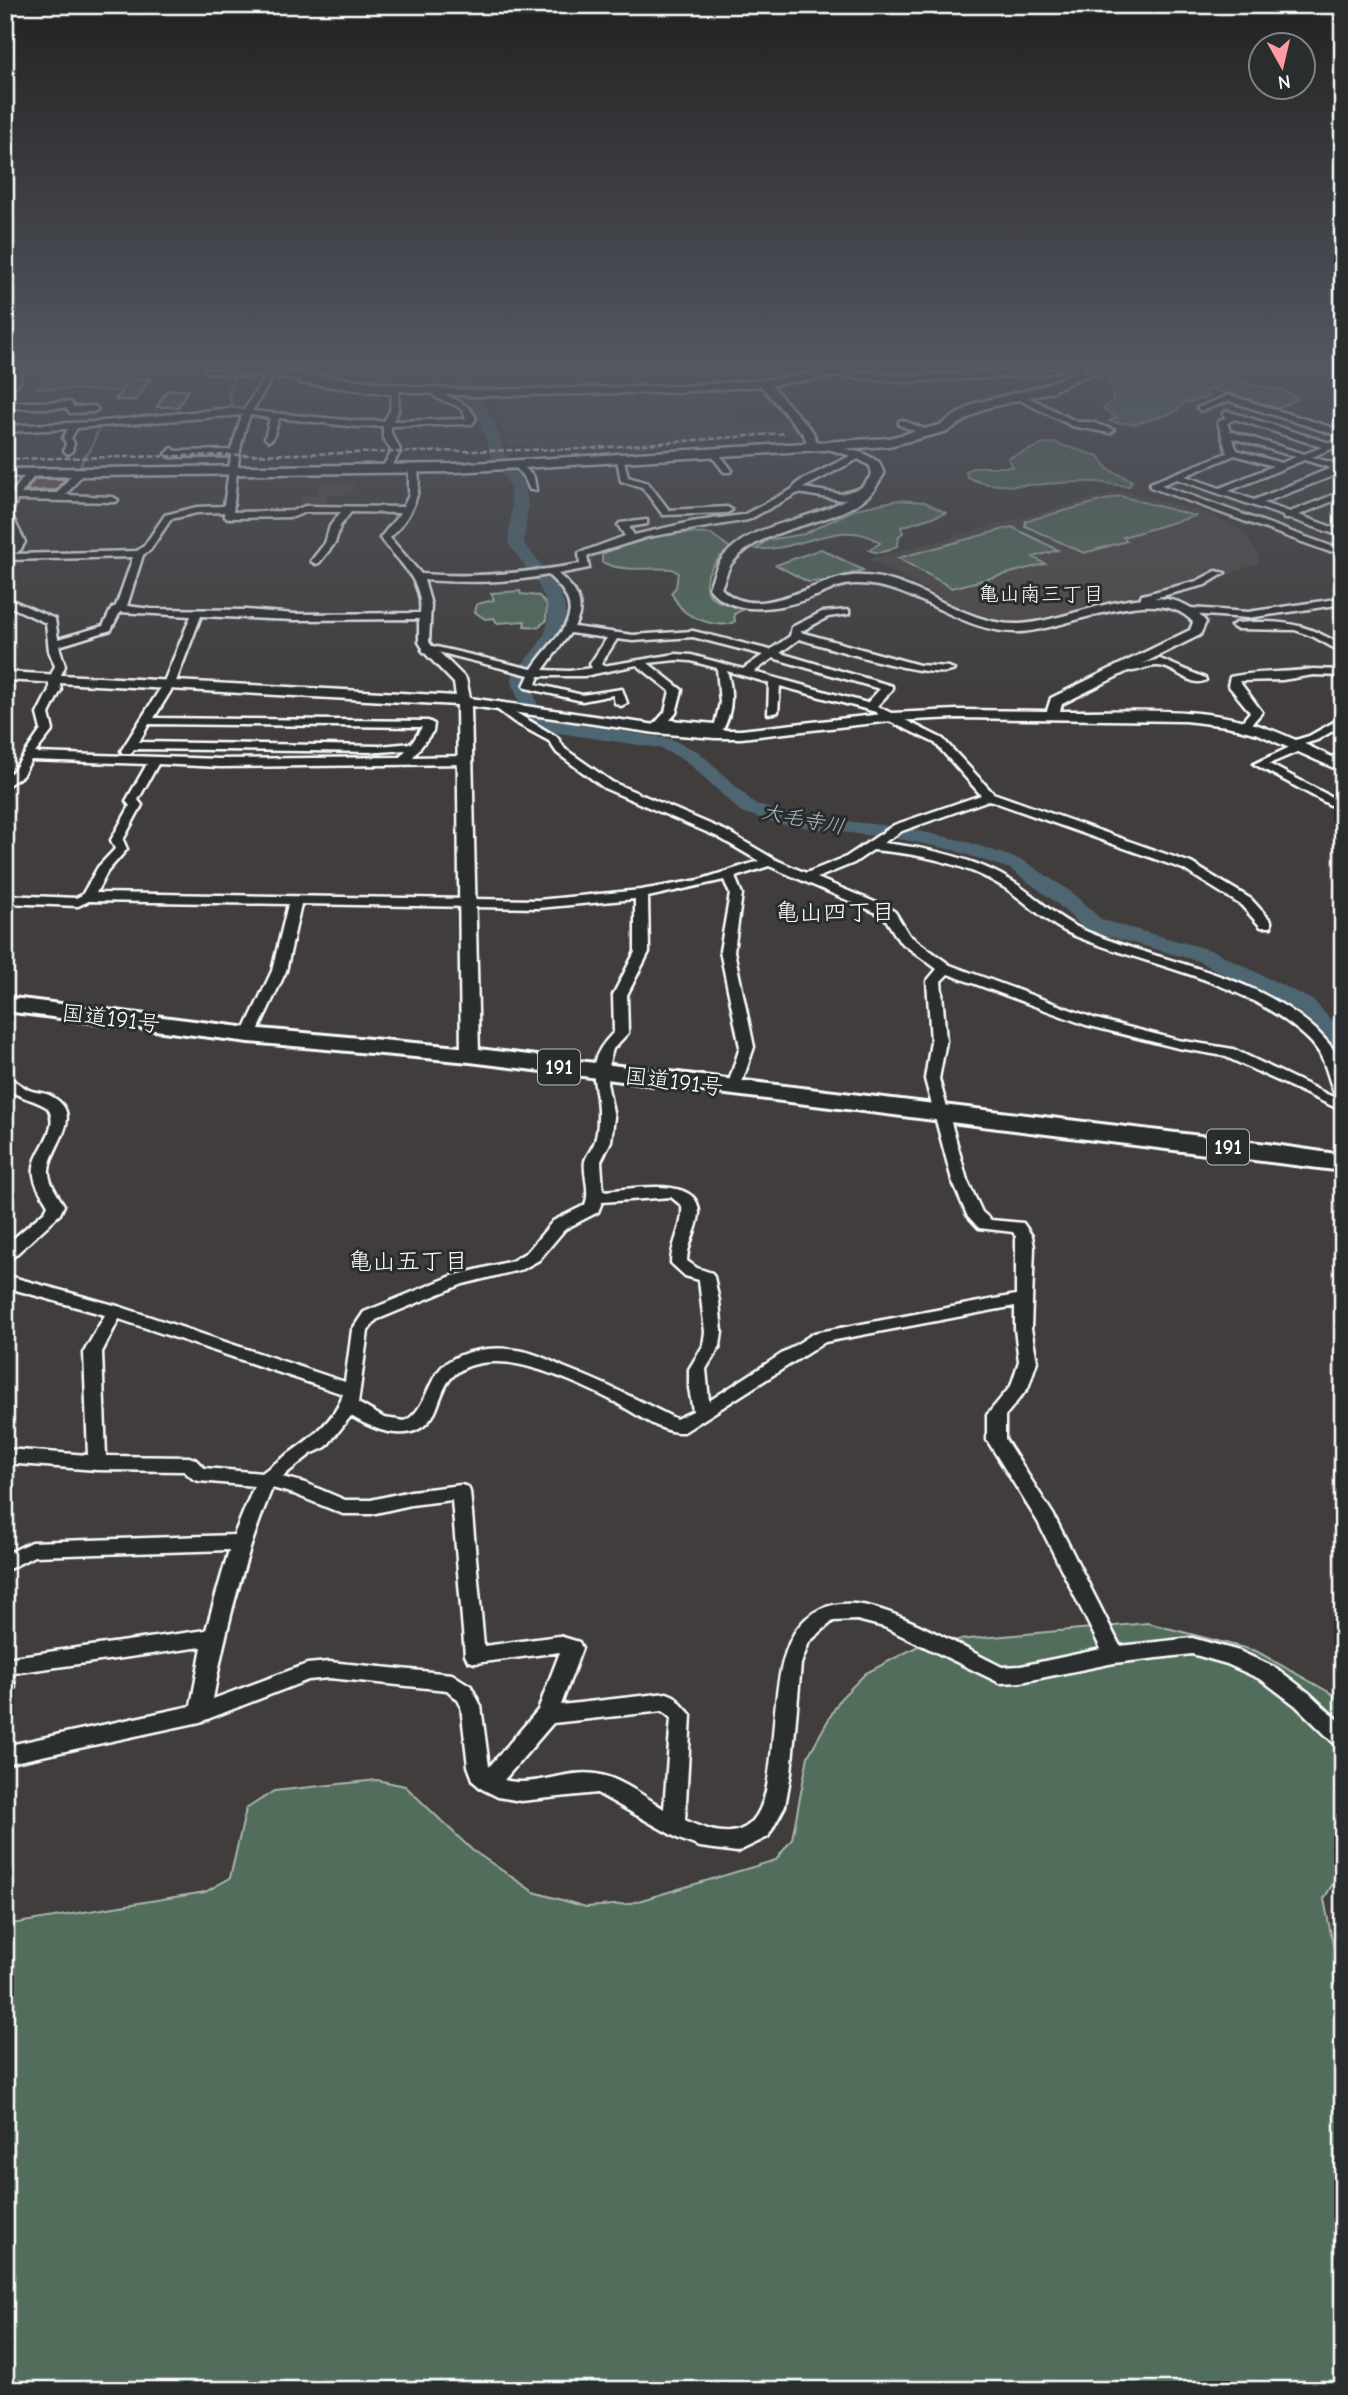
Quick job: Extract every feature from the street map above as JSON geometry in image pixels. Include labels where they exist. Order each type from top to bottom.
[{"type":"highway","name":"国道191号","points":[[5,1004],[249,1035],[470,1055],[1340,1165]]},
{"type":"street","points":[[5,557],[18,547],[20,542],[6,514],[26,481]]},
{"type":"street","points":[[52,497],[60,496],[72,481]]},
{"type":"street","points":[[233,481],[228,515],[293,514],[305,509],[407,510]]},
{"type":"street","points":[[414,481],[414,495],[407,510],[385,538],[418,577],[426,605],[424,642],[461,682],[466,760],[470,1055]]},
{"type":"street","points":[[530,481],[533,488]]},
{"type":"street","points":[[630,481],[645,485],[666,513],[727,510]]},
{"type":"street","points":[[418,577],[459,580],[522,577],[585,566],[582,555],[620,542],[691,525],[737,520],[797,490],[807,481]]},
{"type":"street","points":[[874,481],[871,488],[839,508],[766,533],[747,543],[725,562],[720,570],[715,588],[718,593],[732,600],[764,604],[799,598],[844,581],[872,581],[978,621],[1010,628],[1031,626],[1144,601],[1170,603],[1190,611],[1248,615],[1343,601]]},
{"type":"street","points":[[1164,481],[1153,485],[1330,549],[1343,550]]},
{"type":"street","points":[[1191,481],[1343,534]]},
{"type":"street","points":[[1220,491],[1245,481]]},
{"type":"street","points":[[1254,503],[1309,481]]},
{"type":"street","points":[[797,490],[841,497],[871,488]]},
{"type":"street","points":[[1266,526],[1343,494]]},
{"type":"street","points":[[14,497],[113,500]]},
{"type":"street","points":[[121,608],[139,554],[147,548],[175,508]]},
{"type":"street","points":[[168,517],[197,510],[229,509]]},
{"type":"street","points":[[316,561],[330,542],[335,526],[348,510]]},
{"type":"street","points":[[620,542],[631,537],[623,525],[644,522]]},
{"type":"street","points":[[1327,528],[1343,522]]},
{"type":"street","points":[[5,557],[139,554]]},
{"type":"street","points":[[549,573],[574,598],[576,609],[567,629],[534,670],[530,686],[582,698],[618,691],[621,703]]},
{"type":"street","points":[[1144,601],[1146,597],[1201,583],[1220,573]]},
{"type":"street","points":[[5,600],[51,621],[53,644],[60,666],[54,679],[55,691],[43,714],[47,730],[41,742],[5,783]]},
{"type":"street","points":[[53,644],[107,628],[116,610],[121,608],[197,613],[425,616]]},
{"type":"street","points":[[1190,611],[1200,622],[1286,626],[1315,633],[1342,651]]},
{"type":"street","points":[[796,636],[796,629],[826,614],[845,612]]},
{"type":"street","points":[[122,759],[169,684],[197,613]]},
{"type":"street","points":[[1054,714],[1056,701],[1195,632],[1200,622]]},
{"type":"street","points":[[567,629],[633,638],[693,634],[888,688],[870,706]]},
{"type":"street","points":[[600,669],[595,664],[614,635]]},
{"type":"street","points":[[745,673],[796,636]]},
{"type":"street","points":[[796,636],[919,668],[949,670]]},
{"type":"street","points":[[429,650],[438,649],[509,667],[571,674],[680,657],[870,706],[939,741],[989,796],[1187,866],[1246,902],[1266,924]]},
{"type":"street","points":[[1125,667],[1133,669],[1160,662],[1201,680]]},
{"type":"street","points":[[641,663],[676,690],[670,713],[659,726]]},
{"type":"street","points":[[717,731],[726,683],[721,670],[723,667]]},
{"type":"street","points":[[1244,726],[1256,712],[1234,685],[1234,680],[1313,672],[1343,673]]},
{"type":"street","points":[[5,676],[464,701],[741,734],[892,717],[969,713],[1185,717],[1244,726],[1297,745],[1343,768]]},
{"type":"street","points":[[772,712],[775,681]]},
{"type":"street","points":[[502,705],[518,720],[553,739],[561,751],[608,785],[722,834],[770,862],[805,878],[884,911],[890,915],[904,938],[946,968],[1091,1022],[1178,1044],[1228,1052],[1343,1107]]},
{"type":"street","points":[[1339,802],[1260,764],[1343,720]]},
{"type":"street","points":[[146,721],[428,724],[427,731],[405,759]]},
{"type":"street","points":[[131,745],[380,749],[415,746]]},
{"type":"street","points":[[1329,761],[1343,755]]},
{"type":"street","points":[[27,756],[324,763],[405,759],[466,760]]},
{"type":"street","points":[[88,897],[102,870],[121,849],[117,840],[136,805],[132,801],[155,761]]},
{"type":"street","points":[[805,878],[850,860],[898,828],[989,796]]},
{"type":"street","points":[[874,845],[911,849],[966,864],[1013,888],[1045,915],[1075,931],[1105,943],[1191,968],[1258,995],[1288,1013],[1315,1037],[1329,1056],[1343,1096]]},
{"type":"street","points":[[5,899],[78,902],[88,897],[538,904],[641,894],[727,875],[770,862]]},
{"type":"street","points":[[727,875],[733,882],[736,894],[727,951],[747,1047],[734,1088]]},
{"type":"street","points":[[200,1713],[214,1637],[241,1542],[266,1480],[305,1448],[320,1442],[351,1399],[360,1330],[370,1316],[458,1280],[517,1265],[533,1256],[559,1225],[592,1208],[596,1198],[593,1161],[603,1141],[607,1109],[601,1098],[601,1072],[606,1048],[621,1033],[620,995],[642,952],[641,894]]},
{"type":"street","points":[[249,1035],[279,971],[295,900]]},
{"type":"street","points":[[946,968],[934,981],[941,1039],[932,1079],[939,1095],[961,1185],[979,1219],[987,1226],[1017,1227],[1024,1236],[1026,1247],[1023,1329],[1028,1361],[1019,1388],[996,1415],[996,1440],[1046,1519],[1114,1655]]},
{"type":"street","points":[[5,1081],[26,1095],[45,1098],[55,1108],[60,1119],[59,1128],[41,1167],[41,1175],[56,1205],[44,1223],[5,1255]]},
{"type":"street","points":[[5,1281],[115,1311],[274,1368],[351,1399],[390,1429],[410,1426],[424,1416],[446,1373],[459,1363],[478,1357],[507,1355],[523,1357],[614,1394],[674,1426],[684,1425],[702,1413],[698,1366],[712,1344],[714,1324],[710,1308],[710,1286],[706,1277],[691,1272],[679,1263],[678,1256],[692,1214],[690,1206],[683,1196],[674,1192],[596,1198]]},
{"type":"street","points":[[708,1410],[820,1337],[1024,1299]]},
{"type":"street","points":[[97,1463],[93,1352],[115,1311]]},
{"type":"street","points":[[5,1456],[97,1463],[189,1465],[199,1474],[266,1480],[298,1488],[343,1507],[371,1507],[411,1498],[461,1492],[475,1655],[559,1644],[572,1648],[547,1714],[489,1783]]},
{"type":"street","points":[[5,1564],[31,1549],[241,1542]]},
{"type":"street","points":[[5,1755],[200,1713],[307,1672],[329,1670],[452,1682],[467,1695],[476,1721],[477,1765],[481,1776],[489,1783],[513,1793],[598,1783],[699,1837],[733,1844],[753,1839],[766,1826],[777,1799],[790,1673],[801,1638],[829,1613],[858,1612],[888,1621],[1000,1675],[1021,1674],[1114,1655],[1192,1646],[1232,1657],[1269,1674],[1302,1699],[1343,1739]]},
{"type":"street","points":[[5,1666],[214,1637]]},
{"type":"street","points":[[5,1677],[5,1686]]},
{"type":"street","points":[[547,1714],[667,1702],[681,1715],[674,1824]]},
{"type":"shaded area","points":[[321,482],[357,482],[349,495],[328,495],[324,507],[298,507],[303,496],[317,495]]},
{"type":"shaded area","points":[[1116,492],[1134,493],[1208,514],[1244,532],[1260,559],[1258,563],[1228,575],[1216,572],[1197,582],[1124,597],[1024,624],[987,620],[970,613],[869,559]]},
{"type":"green space","points":[[978,481],[1132,481],[1129,486],[1082,482],[1013,486]]},
{"type":"green space","points":[[1120,496],[1195,516],[1123,537],[1127,541],[1084,553],[1025,526],[1026,521]]},
{"type":"green space","points":[[898,500],[925,502],[946,513],[901,527],[903,533],[899,536],[898,545],[884,552],[869,550],[880,543],[867,535],[852,533],[820,537],[771,549],[756,549],[768,540],[804,534],[856,509]]},
{"type":"green space","points":[[1012,527],[1058,550],[1033,557],[1045,564],[952,588],[898,558]]},
{"type":"green space","points":[[682,533],[711,534],[729,547],[708,574],[706,588],[716,600],[742,610],[734,614],[735,621],[730,624],[703,621],[685,612],[671,593],[676,587],[678,573],[672,569],[628,569],[602,562],[602,555],[609,550],[659,536]]},
{"type":"green space","points":[[821,549],[863,570],[828,581],[808,582],[776,565]]},
{"type":"green space","points":[[520,591],[521,594],[539,596],[547,605],[546,621],[538,627],[524,626],[525,621],[497,623],[494,618],[485,619],[475,612],[477,604],[494,600],[491,593]]},
{"type":"green space","points":[[1148,1623],[1256,1651],[1343,1700],[1343,1866],[1324,1899],[1343,1995],[1343,2390],[5,2390],[5,1925],[205,1892],[230,1878],[246,1809],[274,1791],[377,1780],[405,1786],[472,1850],[534,1892],[586,1907],[628,1904],[776,1860],[792,1839],[808,1756],[840,1699],[866,1673],[924,1643]]},
{"type":"building","points":[[34,481],[64,481],[56,490],[26,491]]},
{"type":"waterway","name":"大毛寺川","points":[[515,481],[520,506],[516,543],[547,586],[557,609],[553,634],[520,679],[533,718],[552,726],[664,743],[692,756],[748,808],[786,820],[905,834],[958,845],[1017,865],[1062,896],[1094,925],[1206,956],[1306,1006],[1343,1048]]},
{"type":"district","name":"亀山南三丁目","points":[[1041,594]]},
{"type":"district","name":"亀山四丁目","points":[[835,912]]},
{"type":"district","name":"亀山五丁目","points":[[408,1261]]}]
